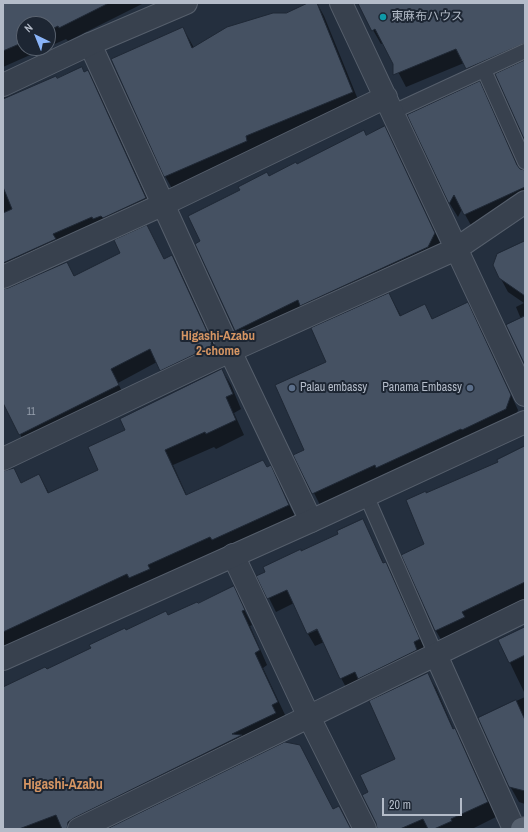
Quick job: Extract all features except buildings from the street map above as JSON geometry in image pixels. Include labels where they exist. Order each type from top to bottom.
[{"type":"street","points":[[3,85],[90,44],[186,3]]},
{"type":"street","points":[[341,3],[525,395]]},
{"type":"street","points":[[90,44],[230,351],[311,521]]},
{"type":"street","points":[[3,277],[389,104]]},
{"type":"street","points":[[3,459],[230,351],[456,249],[525,202]]},
{"type":"street","points":[[3,659],[311,521],[525,422]]},
{"type":"street","points":[[233,555],[309,717],[365,829]]},
{"type":"street","points":[[79,829],[525,611]]},
{"type":"street","points":[[436,655],[514,829]]},
{"type":"lane","points":[[389,104],[484,70],[525,52]]},
{"type":"lane","points":[[484,70],[525,162]]},
{"type":"lane","points":[[366,495],[436,655]]},
{"type":"place","name":"東麻布ハウス","points":[[383,17]]},
{"type":"place","name":"Palau embassy","points":[[292,388]]},
{"type":"place","name":"Panama Embassy","points":[[470,388]]},
{"type":"district","name":"Higashi-Azabu 2-chome","points":[[218,344]]},
{"type":"district","name":"Higashi-Azabu","points":[[63,785]]}]
